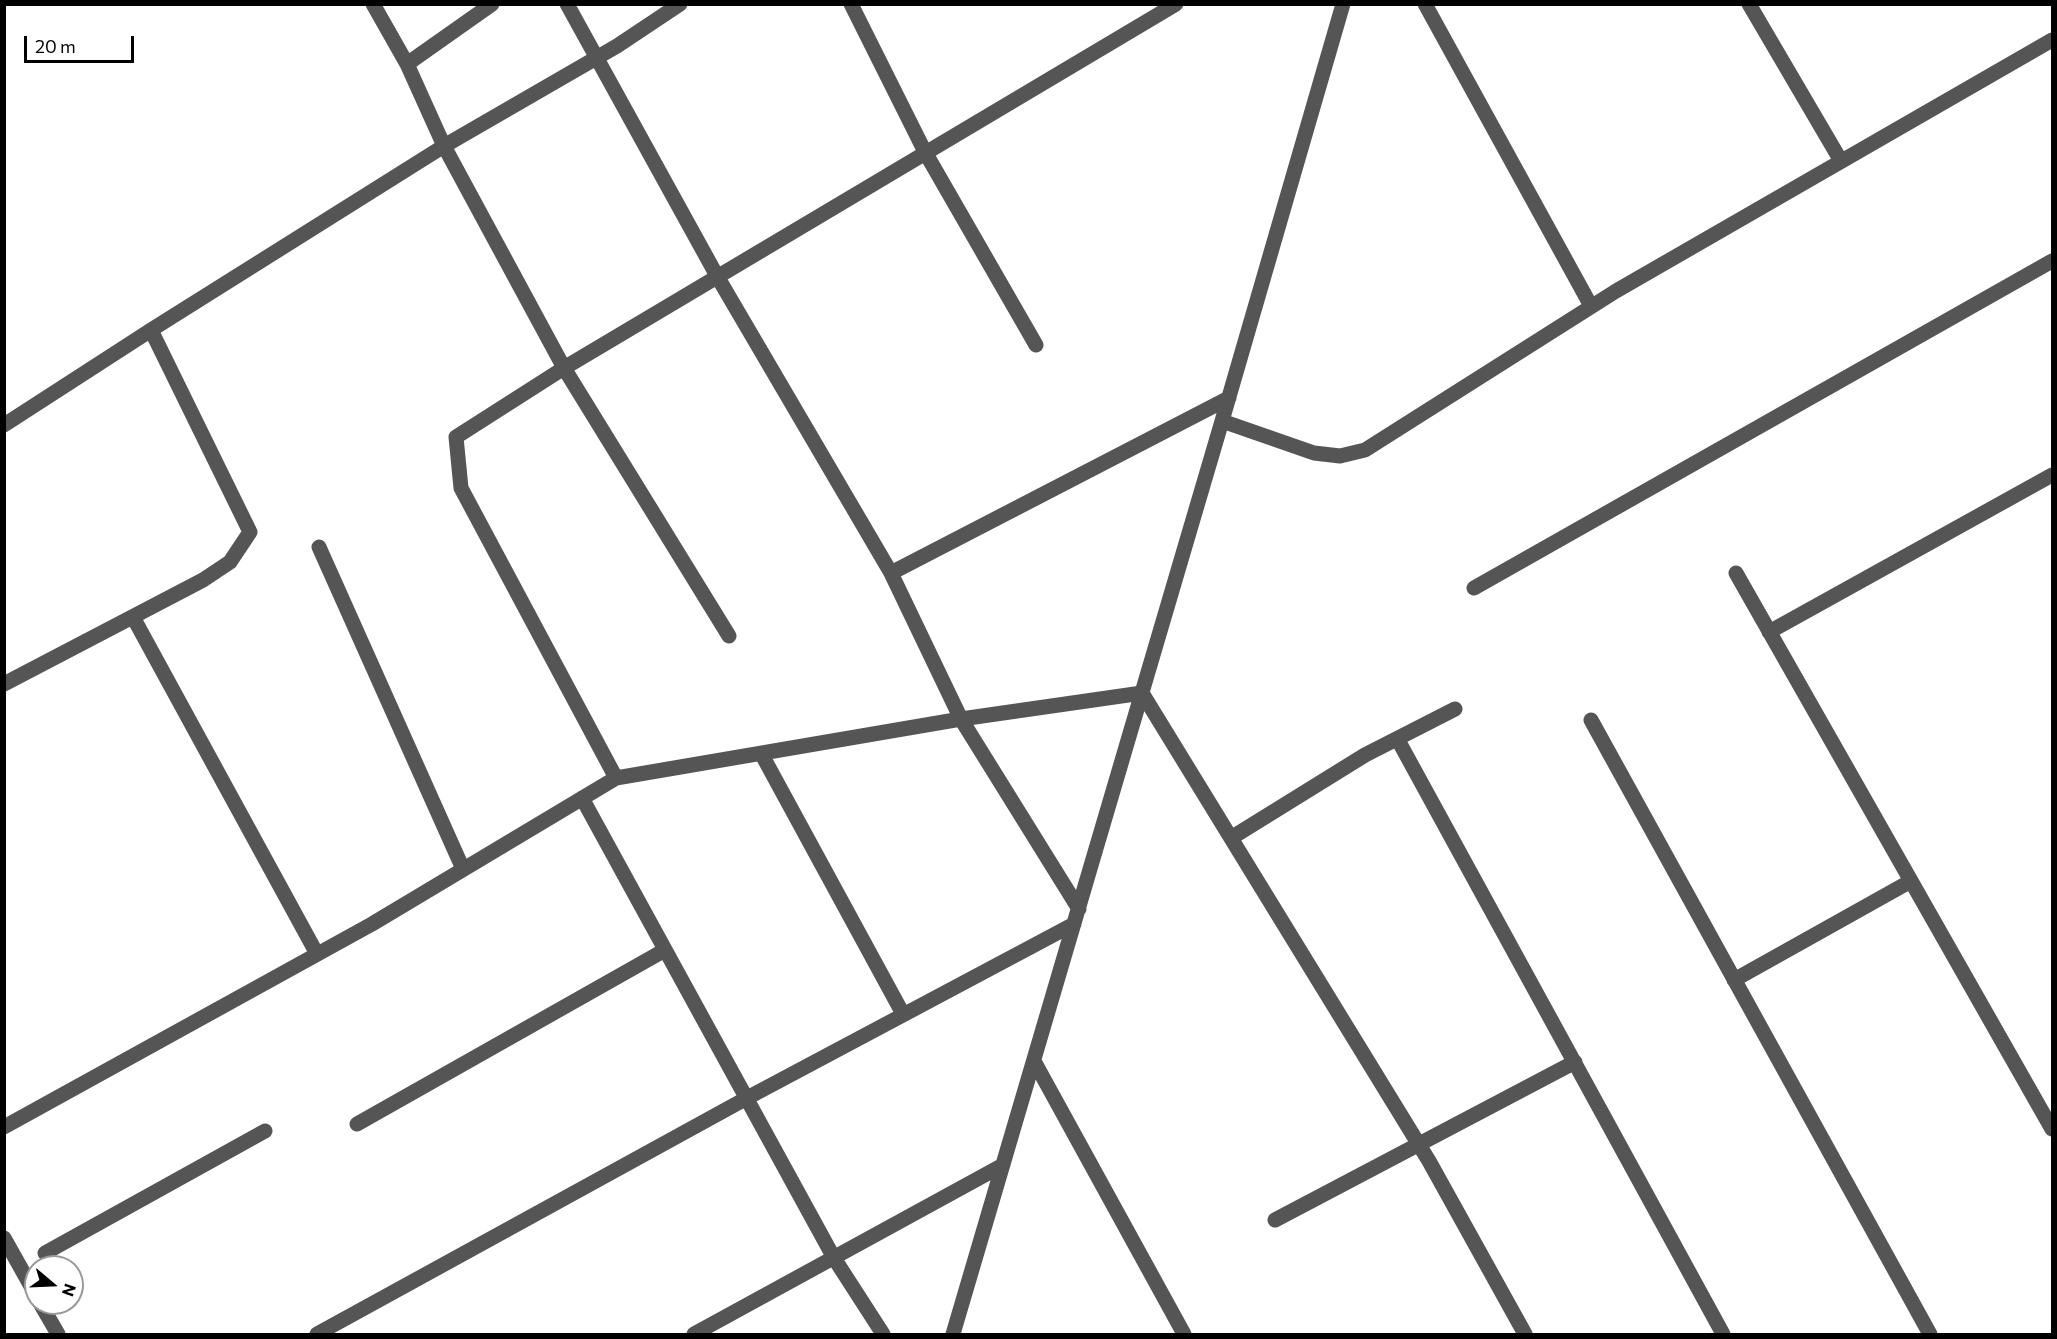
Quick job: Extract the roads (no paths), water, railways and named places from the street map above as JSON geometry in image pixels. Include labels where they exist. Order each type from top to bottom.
[{"type":"street","points":[[373,4],[407,64],[444,146],[564,368],[729,636]]},
{"type":"street","points":[[407,64],[492,4]]},
{"type":"street","points":[[567,4],[717,276],[891,573],[961,719],[1076,916]]},
{"type":"street","points":[[4,425],[444,146],[596,58],[681,4]]},
{"type":"street","points":[[851,4],[925,152],[1036,345]]},
{"type":"street","points":[[616,778],[461,488],[456,437],[564,368],[1176,4]]},
{"type":"street","points":[[953,1335],[1229,398],[1342,4]]},
{"type":"street","points":[[1425,4],[1591,306]]},
{"type":"street","points":[[1749,4],[1840,161]]},
{"type":"street","points":[[1222,421],[1314,453],[1340,456],[1365,450],[1591,306],[2052,40]]},
{"type":"street","points":[[1474,588],[2052,261]]},
{"type":"street","points":[[4,684],[203,580],[230,562],[250,532],[151,330]]},
{"type":"street","points":[[891,573],[1229,398]]},
{"type":"street","points":[[1769,632],[2052,475]]},
{"type":"street","points":[[319,547],[464,869]]},
{"type":"street","points":[[1736,573],[2052,1129]]},
{"type":"street","points":[[133,617],[317,954]]},
{"type":"street","points":[[4,1127],[317,954],[616,778],[961,719],[1142,693]]},
{"type":"street","points":[[1142,693],[1418,1143],[1525,1335]]},
{"type":"street","points":[[1231,838],[1365,755],[1455,709]]},
{"type":"street","points":[[1591,720],[1930,1335]]},
{"type":"street","points":[[1398,740],[1723,1335]]},
{"type":"street","points":[[761,753],[903,1014]]},
{"type":"street","points":[[582,798],[834,1258],[883,1335]]},
{"type":"street","points":[[1734,980],[1911,881]]},
{"type":"street","points":[[317,1335],[903,1014],[1076,916]]},
{"type":"street","points":[[357,1124],[665,950]]},
{"type":"street","points":[[1034,1061],[1184,1335]]},
{"type":"street","points":[[1275,1220],[1575,1062]]},
{"type":"street","points":[[45,1253],[266,1131]]},
{"type":"street","points":[[694,1335],[1003,1166]]},
{"type":"street","points":[[4,1238],[24,1274]]},
{"type":"street","points":[[47,1315],[58,1335]]}]
